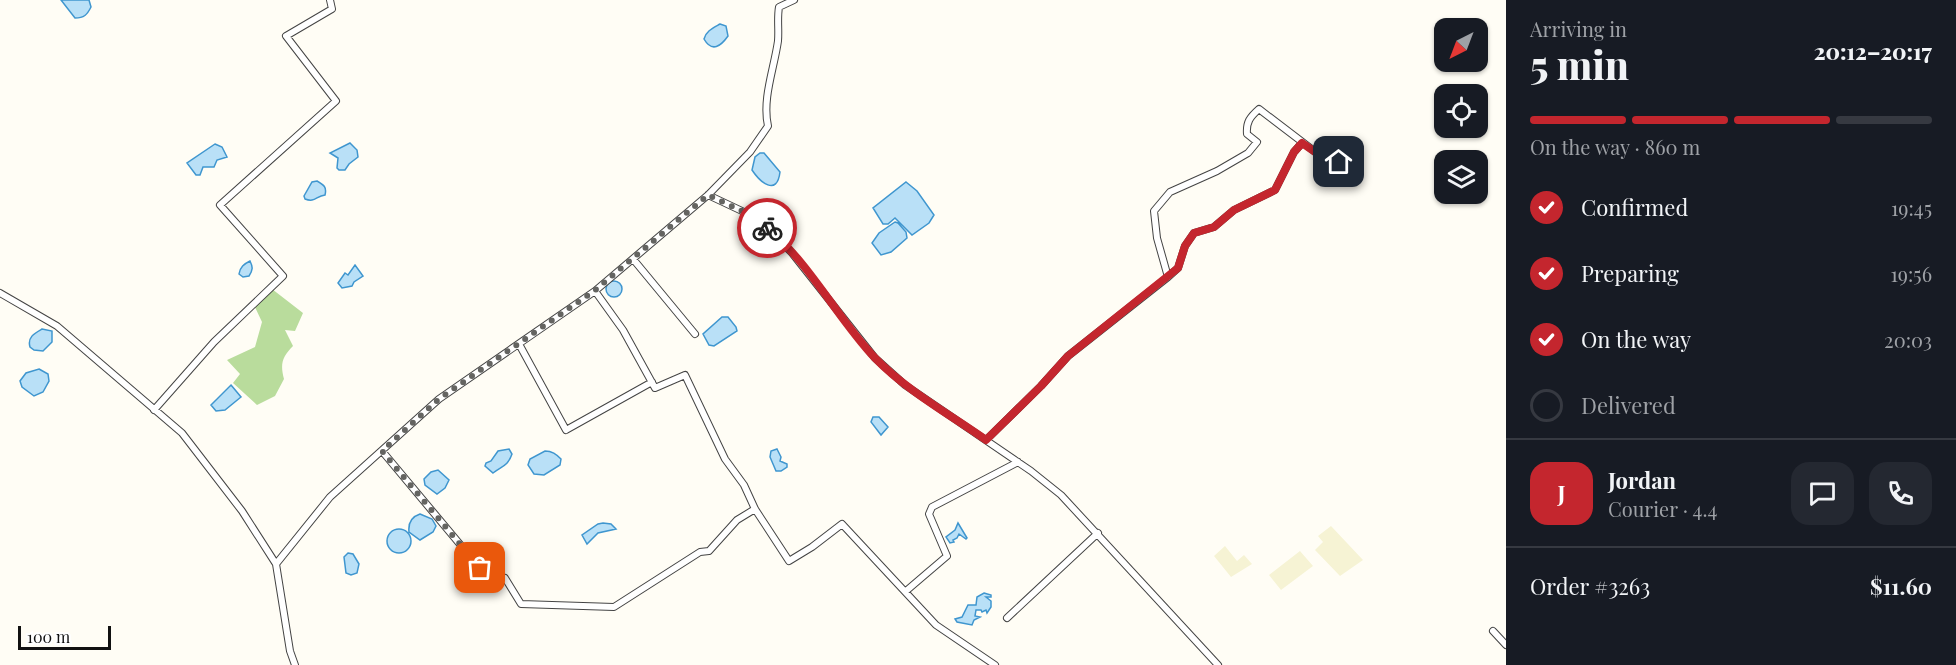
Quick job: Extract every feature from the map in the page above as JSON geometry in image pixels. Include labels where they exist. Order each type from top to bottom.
[{"type":"street","points":[[154,410],[214,342],[283,276],[220,205],[336,101],[286,36],[332,9],[330,0]]},
{"type":"street","points":[[276,564],[330,497],[439,399],[594,291],[708,195],[750,152],[768,126],[765,111],[778,37],[779,7],[794,0]]},
{"type":"street","points":[[1168,277],[1157,238],[1154,211],[1170,192],[1217,171],[1248,153],[1257,142],[1247,134],[1246,125],[1259,109],[1318,154],[1339,162]]},
{"type":"street","points":[[986,440],[1068,356],[1178,268],[1185,246],[1194,233],[1214,227],[1234,210],[1275,190],[1294,152],[1302,143]]},
{"type":"street","points":[[708,195],[742,211],[769,230],[798,262],[875,358],[905,385],[1018,462],[1061,495],[1218,665]]},
{"type":"street","points":[[633,259],[695,334]]},
{"type":"street","points":[[594,291],[623,330],[655,387],[685,375],[725,459],[744,485],[755,509],[789,561],[842,524],[936,625],[995,665]]},
{"type":"street","points":[[0,293],[57,326],[182,433],[242,512],[276,564],[290,651],[295,665]]},
{"type":"street","points":[[519,344],[566,430],[652,382]]},
{"type":"street","points":[[382,451],[494,585],[505,578],[521,604],[614,607],[700,552],[709,550],[737,520],[755,509]]},
{"type":"street","points":[[906,591],[947,556],[928,514],[932,507],[1018,462]]},
{"type":"street","points":[[1007,618],[1098,533]]},
{"type":"street","points":[[1493,631],[1506,645]]},
{"type":"shaded area","points":[[1331,526],[1363,560],[1340,576],[1315,550],[1323,542],[1318,536]]},
{"type":"shaded area","points":[[1225,546],[1237,561],[1244,555],[1252,564],[1231,577],[1214,556]]},
{"type":"shaded area","points":[[1300,551],[1313,566],[1281,590],[1269,575]]},
{"type":"green space","points":[[272,289],[303,313],[295,331],[285,330],[293,346],[283,361],[284,379],[275,396],[257,405],[233,383],[240,374],[227,360],[255,347],[262,322],[254,305]]},
{"type":"water","points":[[61,0],[89,0],[91,7],[85,15],[75,18]]},
{"type":"water","points":[[720,24],[726,26],[728,36],[719,45],[710,46],[704,39],[705,36]]},
{"type":"water","points":[[350,143],[357,150],[358,157],[345,170],[339,170],[337,168],[338,158],[330,153]]},
{"type":"water","points":[[215,144],[222,147],[227,157],[217,160],[214,167],[203,167],[200,175],[196,175],[187,163]]},
{"type":"water","points":[[764,153],[780,172],[778,180],[772,186],[759,179],[752,170],[755,157]]},
{"type":"water","points":[[317,181],[324,186],[325,195],[313,200],[305,199],[304,196],[312,182]]},
{"type":"water","points":[[906,182],[917,191],[934,215],[929,223],[912,235],[895,218],[888,224],[883,224],[873,208]]},
{"type":"water","points":[[895,222],[906,232],[907,238],[891,252],[881,255],[872,243],[879,233]]},
{"type":"water","points":[[250,261],[251,272],[249,276],[243,277],[239,274],[240,269]]},
{"type":"water","points":[[355,265],[363,276],[352,286],[342,288],[338,283]]},
{"type":"water","points":[[614,281],[622,289],[614,297],[606,289]]},
{"type":"water","points":[[722,317],[728,317],[737,331],[714,346],[709,345],[703,334]]},
{"type":"water","points":[[42,329],[52,331],[52,342],[43,351],[34,350],[30,347],[30,341],[32,336]]},
{"type":"water","points":[[39,369],[48,374],[49,381],[43,392],[34,396],[22,387],[20,381],[26,373]]},
{"type":"water","points":[[231,385],[241,397],[225,410],[216,411],[211,405]]},
{"type":"water","points":[[873,417],[879,417],[888,427],[881,435],[871,422]]},
{"type":"water","points":[[509,449],[512,454],[509,461],[493,473],[485,466],[498,451]]},
{"type":"water","points":[[777,449],[781,457],[780,461],[787,464],[787,467],[781,471],[776,471],[770,457],[771,451]]},
{"type":"water","points":[[545,451],[552,452],[559,457],[560,465],[544,475],[534,474],[528,465],[530,459]]},
{"type":"water","points":[[438,470],[449,480],[445,488],[437,494],[425,485],[424,479],[431,472]]},
{"type":"water","points":[[420,514],[432,519],[436,526],[433,532],[420,540],[409,532],[409,529],[412,519]]},
{"type":"water","points":[[603,523],[611,524],[616,529],[598,533],[587,544],[582,535]]},
{"type":"water","points":[[958,523],[967,538],[959,534],[953,540],[954,542],[950,543],[946,537],[955,530]]},
{"type":"water","points":[[399,529],[408,532],[411,541],[408,550],[399,553],[390,550],[387,541],[390,532]]},
{"type":"water","points":[[348,553],[353,554],[359,564],[357,573],[351,575],[346,573],[344,557]]},
{"type":"water","points":[[984,593],[991,595],[991,597],[986,597],[991,601],[991,607],[987,613],[986,610],[982,612],[976,610],[975,616],[980,617],[974,620],[972,625],[957,622],[955,619],[962,617],[968,605],[976,605],[977,597]]},
{"type":"way so far","points":[[480,568],[382,451],[439,399],[594,291],[708,195],[742,211],[767,228]]},
{"type":"route","points":[[767,228],[792,253],[875,358],[905,385],[986,440],[1068,356],[1151,292],[1178,268],[1185,246],[1194,233],[1214,227],[1234,210],[1275,190],[1294,152],[1302,143],[1318,154],[1339,162]]}]
